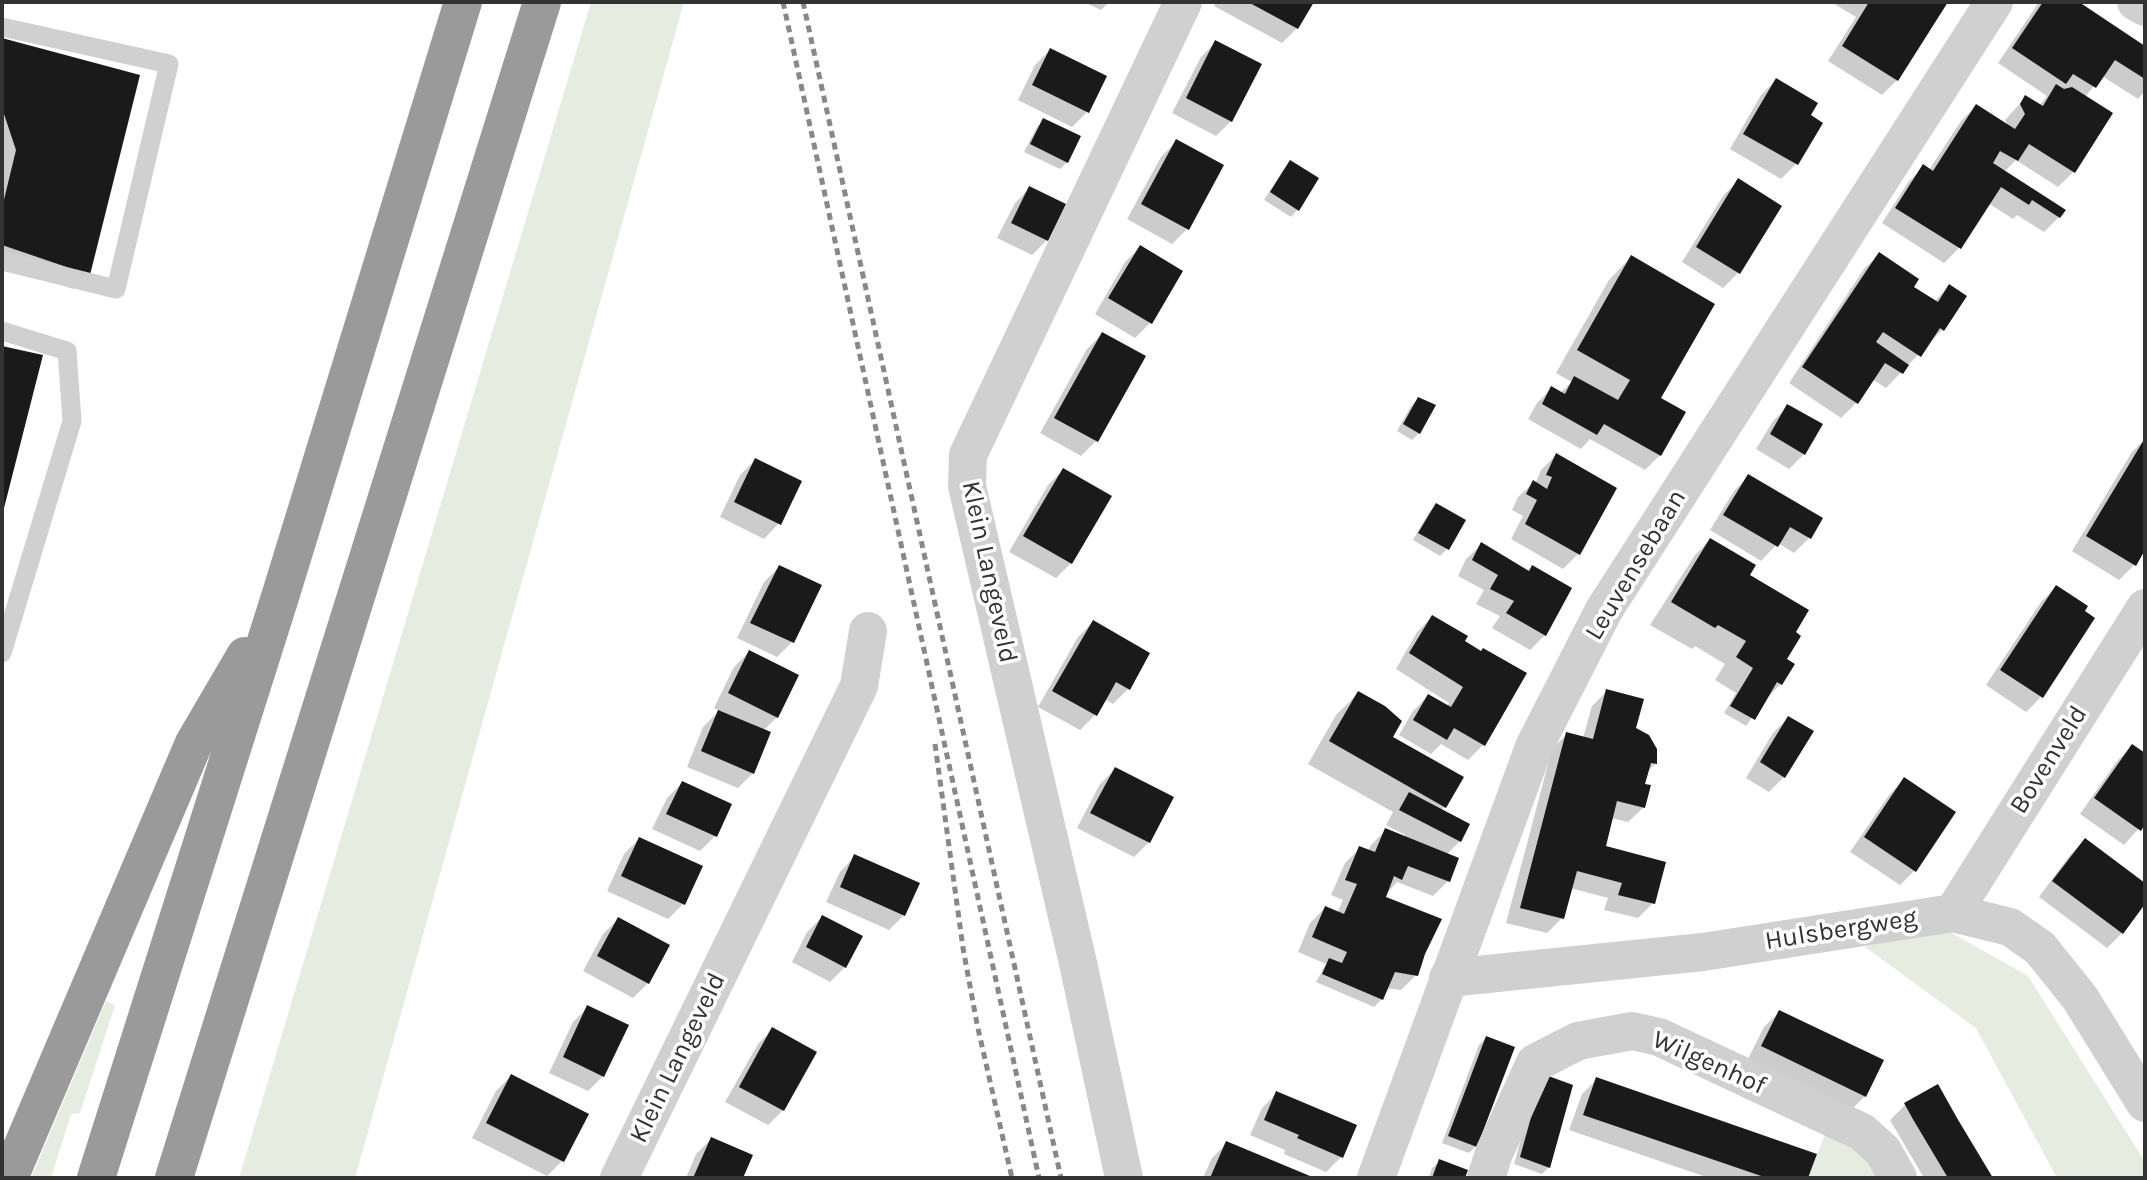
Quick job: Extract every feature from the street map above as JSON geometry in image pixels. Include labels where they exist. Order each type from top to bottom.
[{"type":"highway","points":[[96,1178],[463,2]]},
{"type":"highway","points":[[174,1178],[542,2]]},
{"type":"highway","points":[[9,1178],[194,743],[279,597]]},
{"type":"street","name":"Klein Langeveld","points":[[1124,1178],[1078,963],[969,493],[967,470],[972,445],[1183,2]]},
{"type":"street","name":"Leuvensebaan","points":[[1376,1178],[1534,747],[1604,610],[1994,2]]},
{"type":"street","points":[[2136,2],[2145,7]]},
{"type":"street","name":"Bovenveld","points":[[1953,913],[2145,608]]},
{"type":"street","name":"Klein Langeveld","points":[[620,1178],[859,687],[868,631]]},
{"type":"street","name":"Hulsbergweg","points":[[1448,978],[1703,952],[1953,913],[2010,928],[2040,948],[2080,998],[2145,1103]]},
{"type":"street","name":"Wilgenhof","points":[[1486,1178],[1494,1153],[1535,1063],[1578,1041],[1632,1031],[1659,1037],[1862,1132],[1883,1152],[1898,1178]]},
{"type":"lane","points":[[2,27],[169,64],[116,289],[2,261]]},
{"type":"lane","points":[[2,331],[67,351],[72,421],[2,653]]},
{"type":"shaded area","points":[[591,2],[684,2],[355,1178],[239,1178]]},
{"type":"shaded area","points":[[1941,927],[2028,976],[2145,1162],[2145,1178],[2057,1178],[1976,1028],[1865,947]]},
{"type":"shaded area","points":[[106,1001],[115,1005],[80,1113],[71,1114],[51,1178],[31,1178]]},
{"type":"shaded area","points":[[1831,1119],[1884,1178],[1808,1178]]},
{"type":"building","points":[[1248,2],[1314,2],[1298,29]]},
{"type":"building","points":[[1869,2],[1948,2],[1898,81],[1842,46]]},
{"type":"building","points":[[2043,2],[2079,2],[2145,46],[2145,79],[2115,60],[2096,88],[2073,74],[2066,84],[2012,48]]},
{"type":"building","points":[[2,38],[140,75],[90,275],[2,245],[2,208],[16,150],[2,108]]},
{"type":"building","points":[[1215,40],[1262,64],[1232,122],[1186,98]]},
{"type":"building","points":[[1050,48],[1107,76],[1089,113],[1032,85]]},
{"type":"building","points":[[1776,78],[1818,103],[1811,115],[1823,123],[1798,165],[1743,134]]},
{"type":"building","points":[[2056,84],[2064,89],[2072,87],[2113,113],[2075,173],[2029,144],[2018,161],[2000,151],[1993,163],[2066,210],[2060,218],[2032,200],[2029,205],[2001,187],[1961,249],[1895,208],[1923,164],[1933,171],[1976,104],[2015,129],[2025,114],[2020,104],[2025,95],[2043,106]]},
{"type":"building","points":[[1043,118],[1081,136],[1068,163],[1030,144]]},
{"type":"building","points":[[1176,139],[1224,165],[1189,230],[1141,204]]},
{"type":"building","points":[[1290,160],[1319,178],[1299,211],[1270,192]]},
{"type":"building","points":[[1738,178],[1782,206],[1740,274],[1696,247]]},
{"type":"building","points":[[1029,186],[1066,204],[1048,241],[1011,223]]},
{"type":"building","points":[[1140,245],[1183,271],[1152,324],[1108,298]]},
{"type":"building","points":[[1879,252],[1919,279],[1914,287],[1938,302],[1949,284],[1967,296],[1944,331],[1940,328],[1921,357],[1883,332],[1876,342],[1909,365],[1903,374],[1885,363],[1858,404],[1802,367]]},
{"type":"building","points":[[1631,255],[1715,304],[1661,398],[1686,412],[1661,456],[1604,424],[1597,435],[1542,404],[1551,386],[1565,394],[1574,376],[1618,400],[1630,380],[1577,350]]},
{"type":"building","points":[[1102,332],[1146,356],[1098,442],[1054,418]]},
{"type":"building","points":[[2,346],[43,355],[3,512],[2,512]]},
{"type":"building","points":[[1418,397],[1436,405],[1420,434],[1403,424]]},
{"type":"building","points":[[1787,404],[1823,424],[1805,455],[1770,434]]},
{"type":"building","points":[[2145,438],[2145,550],[2136,566],[2086,536]]},
{"type":"building","points":[[1556,453],[1617,488],[1580,555],[1525,524],[1537,500],[1526,494],[1533,480],[1547,489],[1552,477],[1546,475]]},
{"type":"building","points":[[755,458],[802,481],[781,525],[734,502]]},
{"type":"building","points":[[1063,468],[1112,496],[1072,564],[1023,536]]},
{"type":"building","points":[[1748,474],[1823,518],[1811,539],[1790,527],[1778,547],[1723,515]]},
{"type":"building","points":[[1436,503],[1466,520],[1449,550],[1418,533]]},
{"type":"building","points":[[1710,538],[1756,565],[1750,575],[1809,610],[1796,632],[1801,636],[1787,659],[1795,664],[1782,685],[1777,682],[1755,720],[1730,706],[1753,668],[1736,657],[1746,641],[1718,625],[1715,628],[1671,602]]},
{"type":"building","points":[[1481,542],[1529,571],[1532,565],[1572,588],[1546,636],[1506,613],[1514,601],[1490,589],[1498,575],[1472,560]]},
{"type":"building","points":[[779,565],[822,585],[794,643],[750,623]]},
{"type":"building","points":[[2056,585],[2088,606],[2085,611],[2095,618],[2043,698],[2000,670]]},
{"type":"building","points":[[1432,615],[1468,636],[1465,641],[1481,651],[1483,648],[1527,673],[1485,746],[1454,728],[1447,740],[1413,720],[1428,694],[1451,707],[1463,687],[1409,653]]},
{"type":"building","points":[[1093,620],[1150,653],[1130,690],[1116,682],[1097,716],[1052,691]]},
{"type":"building","points":[[749,650],[799,675],[778,718],[728,693]]},
{"type":"building","points":[[1606,689],[1644,699],[1636,728],[1649,735],[1657,749],[1657,764],[1651,763],[1645,784],[1651,785],[1645,808],[1617,801],[1606,846],[1666,862],[1655,904],[1618,895],[1622,883],[1577,871],[1564,919],[1520,908],[1566,732],[1593,739]]},
{"type":"building","points":[[1358,691],[1385,706],[1402,721],[1393,737],[1464,777],[1446,808],[1329,741]]},
{"type":"building","points":[[718,710],[771,732],[754,774],[701,751]]},
{"type":"building","points":[[1788,716],[1814,731],[1785,778],[1760,762]]},
{"type":"building","points":[[2132,744],[2145,753],[2145,824],[2141,831],[2094,798]]},
{"type":"building","points":[[1115,767],[1174,797],[1150,843],[1090,813]]},
{"type":"building","points":[[1904,777],[1956,812],[1916,872],[1864,837]]},
{"type":"building","points":[[682,781],[732,804],[717,837],[666,814]]},
{"type":"building","points":[[1409,792],[1470,824],[1461,842],[1399,810]]},
{"type":"building","points":[[1385,828],[1459,858],[1450,882],[1408,866],[1402,880],[1394,876],[1386,897],[1442,919],[1418,976],[1395,972],[1383,1000],[1322,974],[1329,958],[1342,963],[1347,952],[1312,937],[1325,906],[1344,914],[1357,884],[1345,880],[1359,846],[1375,852]]},
{"type":"building","points":[[639,837],[703,866],[685,905],[621,876]]},
{"type":"building","points":[[2085,838],[2145,883],[2145,904],[2123,934],[2052,881]]},
{"type":"building","points":[[854,854],[920,883],[905,916],[840,887]]},
{"type":"building","points":[[822,915],[863,936],[846,968],[806,947]]},
{"type":"building","points":[[618,917],[670,945],[649,984],[597,956]]},
{"type":"building","points":[[587,1005],[629,1025],[604,1077],[563,1057]]},
{"type":"building","points":[[1779,1010],[1884,1060],[1866,1097],[1761,1046]]},
{"type":"building","points":[[772,1027],[817,1052],[784,1111],[739,1087]]},
{"type":"building","points":[[1486,1036],[1515,1047],[1477,1147],[1448,1136]]},
{"type":"building","points":[[511,1074],[589,1114],[564,1162],[486,1123]]},
{"type":"building","points":[[1543,1074],[1573,1085],[1550,1168],[1520,1157]]},
{"type":"building","points":[[1596,1077],[1817,1154],[1808,1178],[1767,1178],[1583,1115]]},
{"type":"building","points":[[1938,1084],[1993,1178],[1948,1178],[1914,1121],[1904,1103]]},
{"type":"building","points":[[1276,1091],[1357,1125],[1343,1158],[1264,1120]]},
{"type":"building","points":[[711,1137],[753,1155],[743,1178],[693,1178]]},
{"type":"building","points":[[1226,1141],[1310,1176],[1210,1178]]},
{"type":"building","points":[[1439,1159],[1468,1170],[1465,1178],[1432,1178]]},
{"type":"railway","points":[[783,2],[1039,1178]]},
{"type":"railway","points":[[803,2],[1061,1178]]},
{"type":"railway","points":[[935,744],[963,948],[977,1024],[1012,1178]]}]
